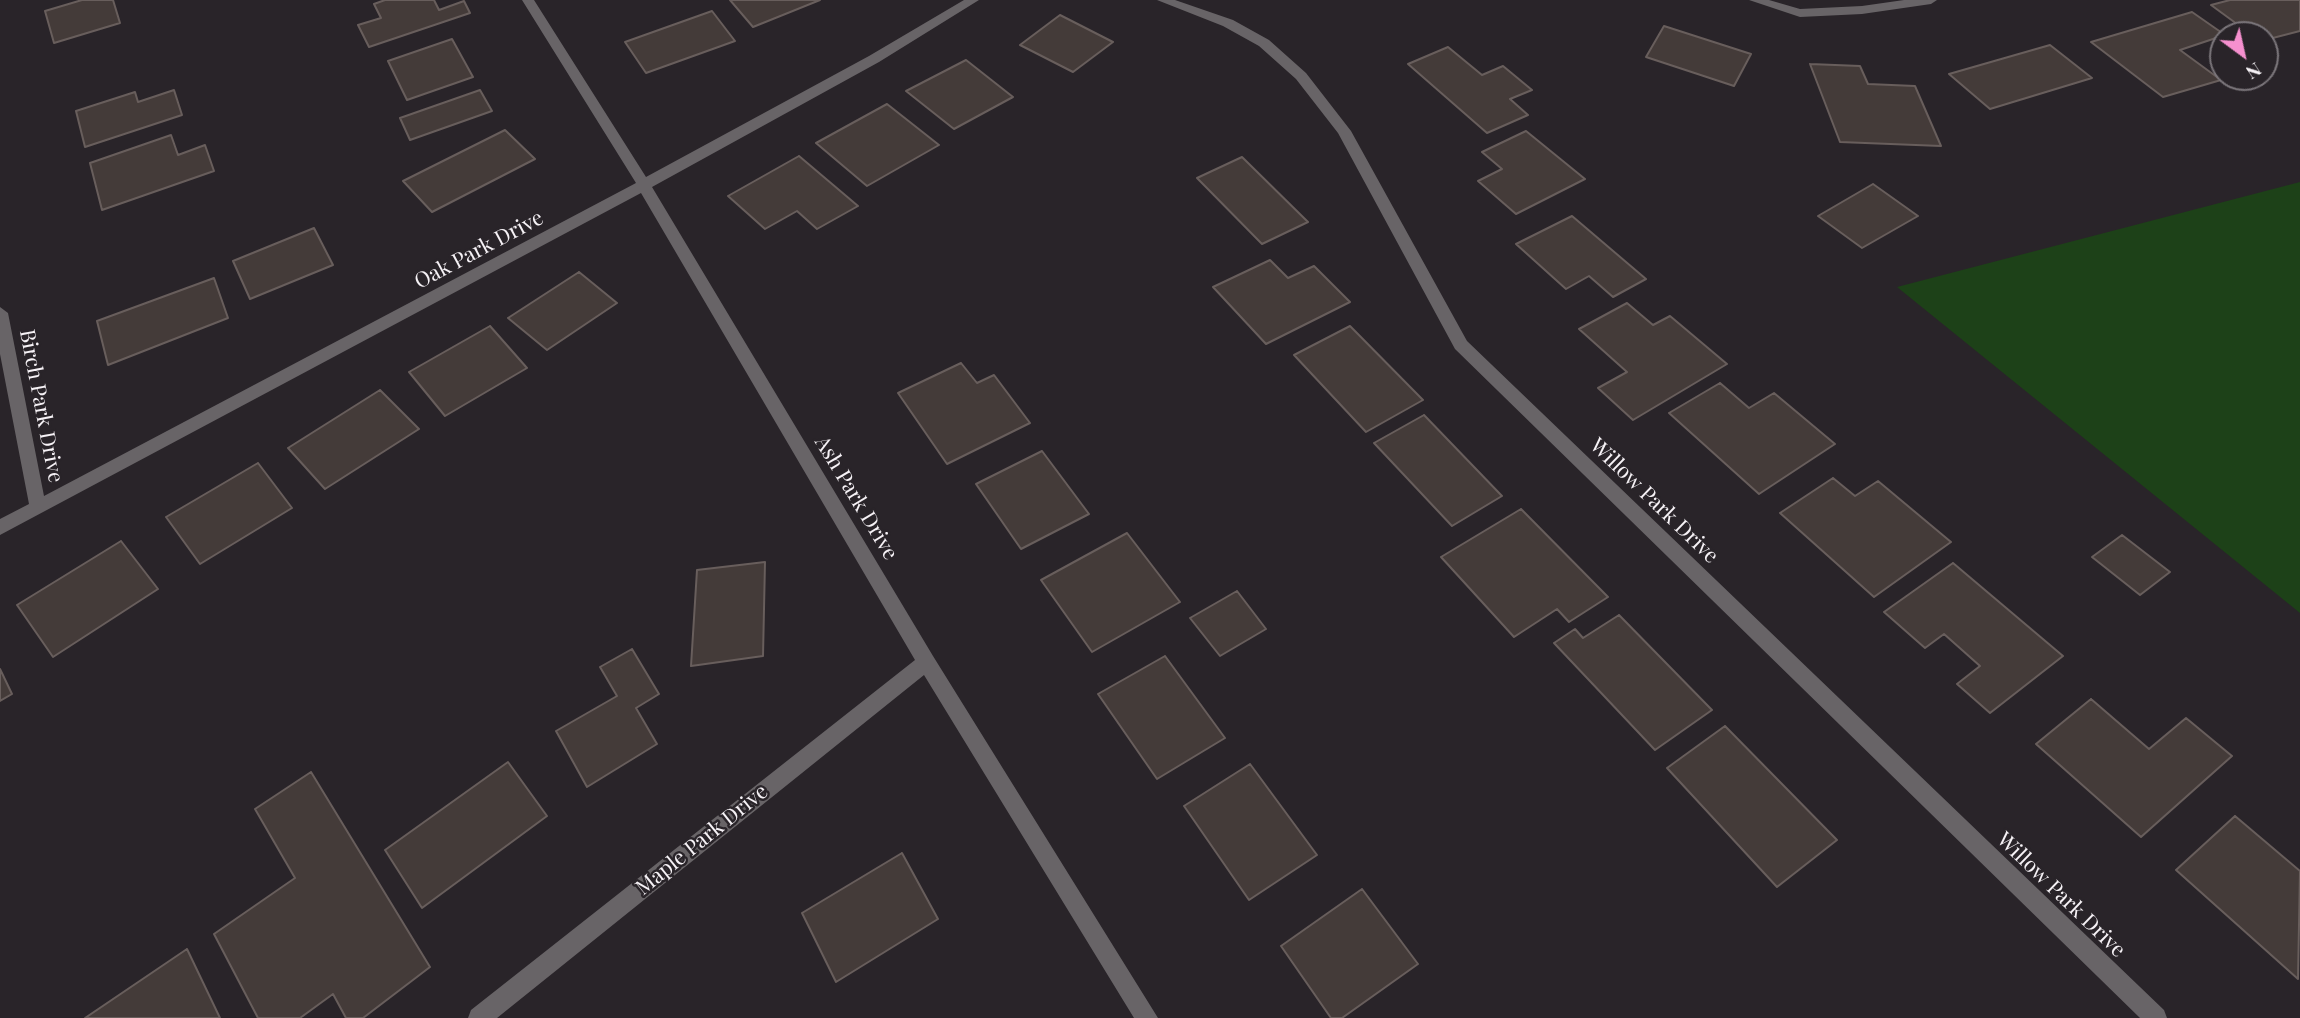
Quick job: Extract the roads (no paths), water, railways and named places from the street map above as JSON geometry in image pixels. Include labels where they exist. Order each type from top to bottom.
[{"type":"street","name":"Ash Park Drive","points":[[528,0],[644,186],[926,662],[1147,1018]]},
{"type":"street","name":"Oak Park Drive","points":[[0,528],[644,186],[874,59],[973,0]]},
{"type":"street","name":"Willow Park Drive","points":[[1163,0],[1240,30],[1264,43],[1301,76],[1344,131],[1461,345],[2156,1018]]},
{"type":"street","points":[[1755,0],[1800,13],[1862,10],[1931,0]]},
{"type":"street","name":"Birch Park Drive","points":[[0,313],[38,508]]},
{"type":"street","name":"Maple Park Drive","points":[[479,1018],[926,662]]}]
